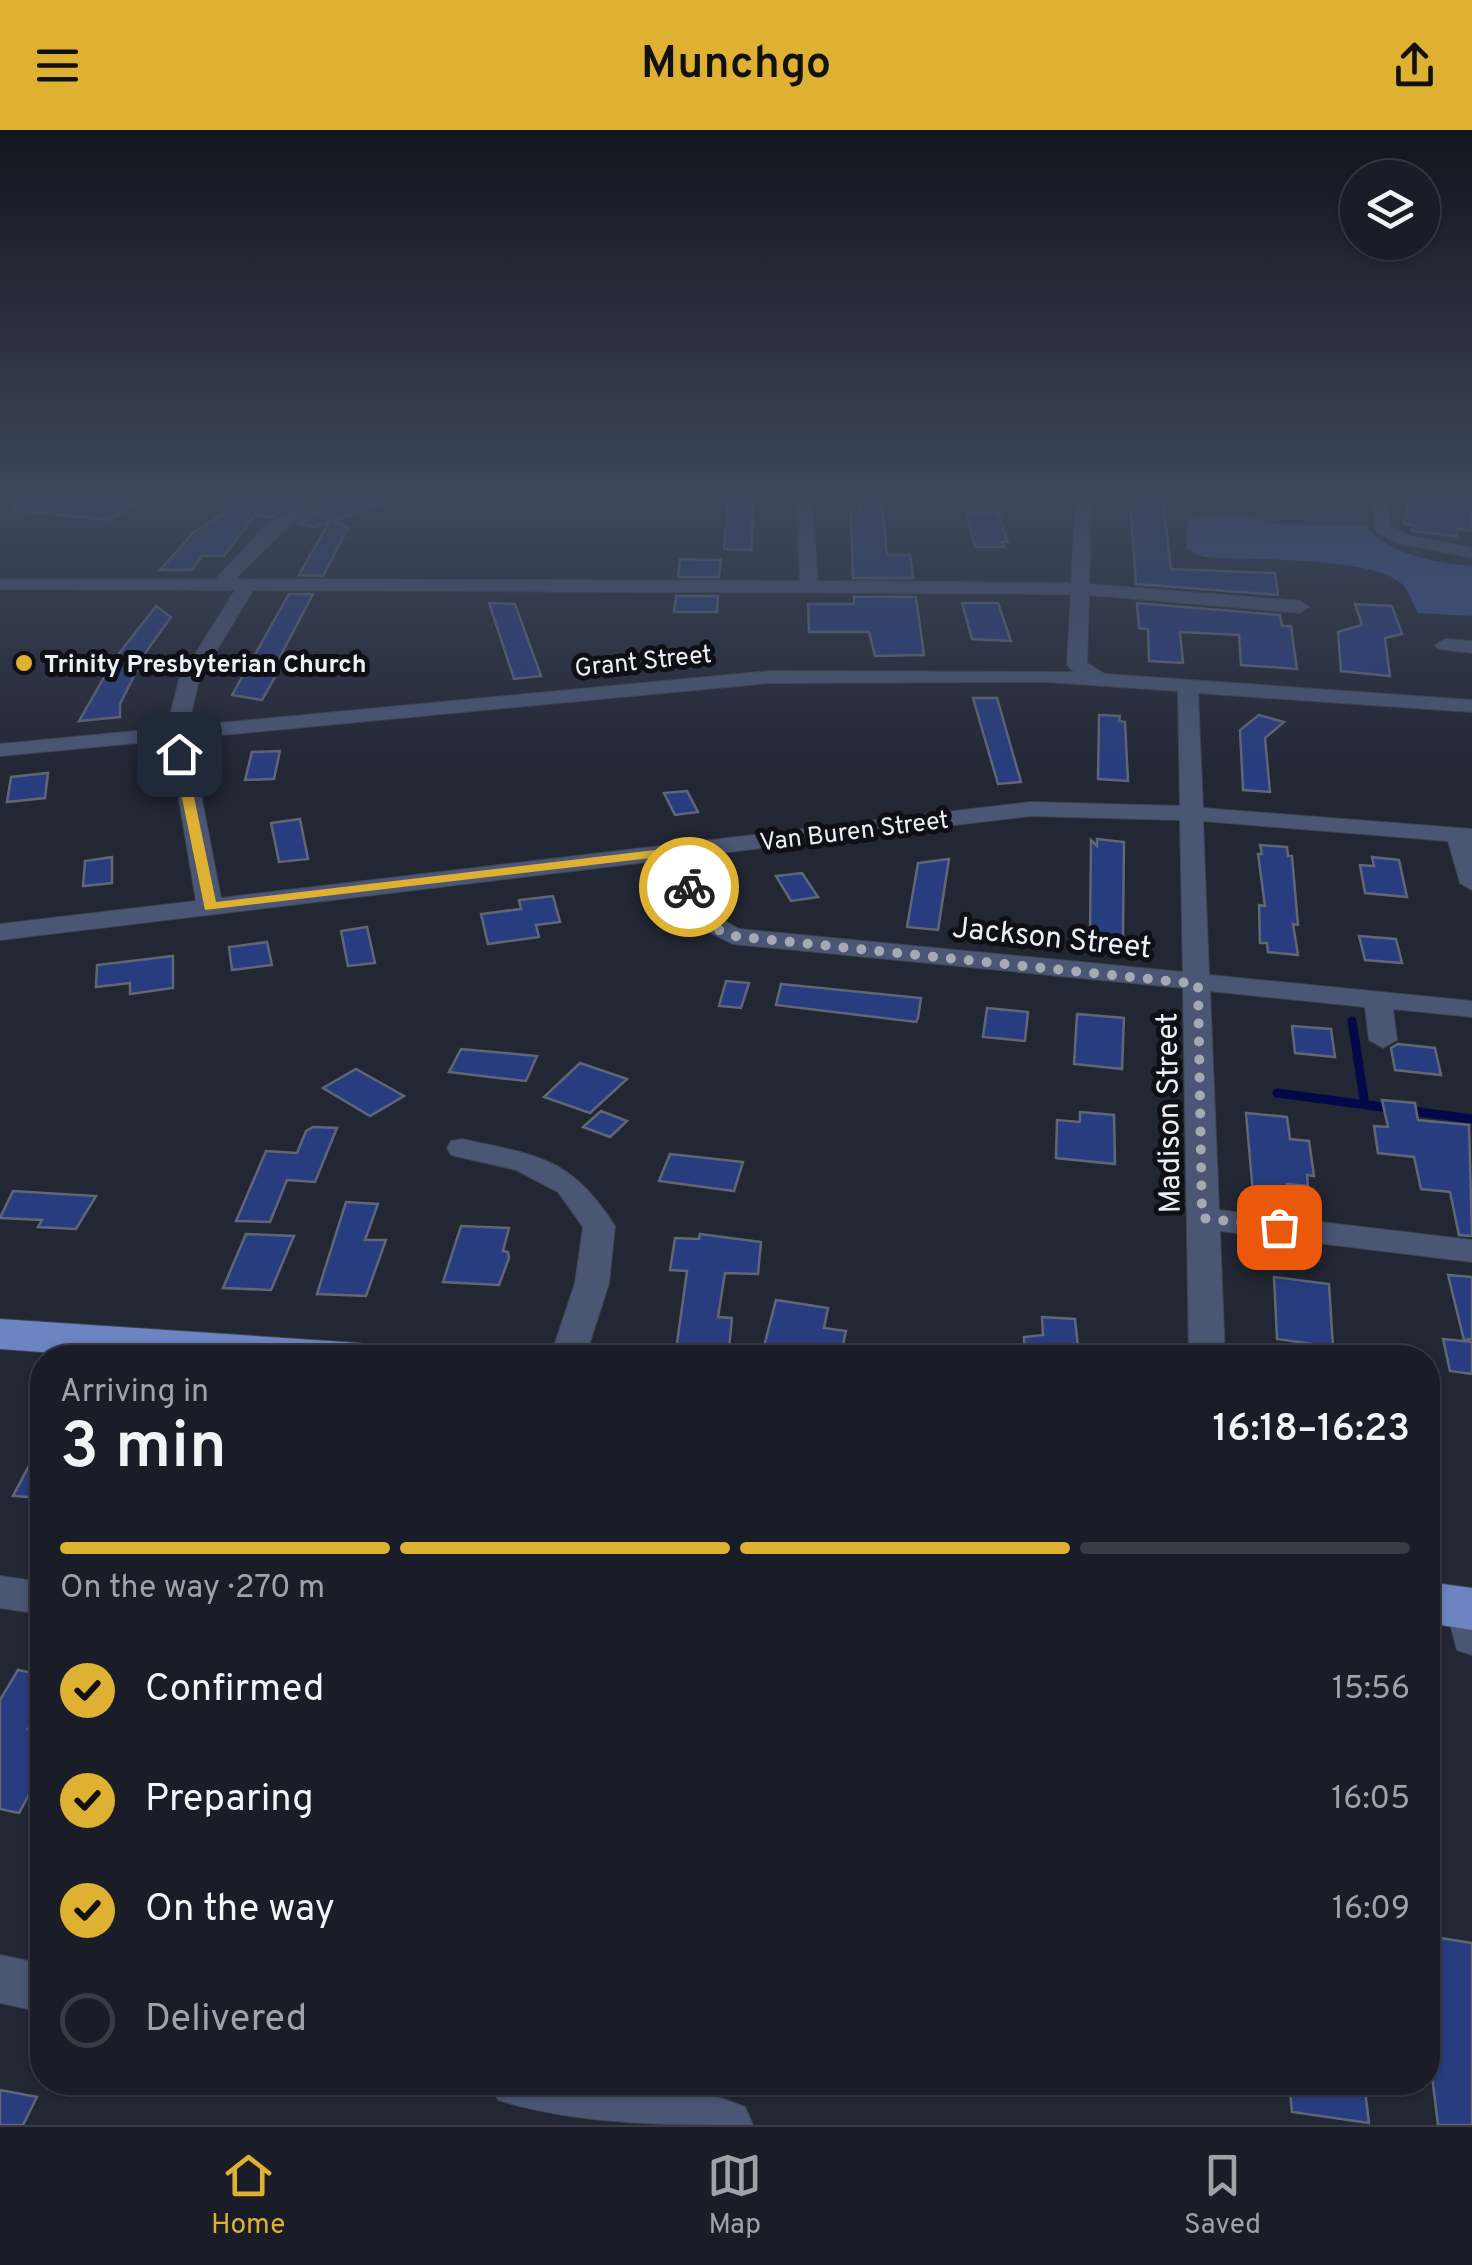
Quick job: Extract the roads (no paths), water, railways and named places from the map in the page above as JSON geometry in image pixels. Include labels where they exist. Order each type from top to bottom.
[{"type":"main road","points":[[0,1334],[165,1345]]},
{"type":"street","points":[[210,907],[177,734],[189,680],[245,588]]},
{"type":"street","points":[[997,588],[1078,589],[1300,608]]},
{"type":"street","points":[[1078,589],[1077,665],[1098,678]]},
{"type":"street","points":[[1445,645],[1472,647]]},
{"type":"street","name":"Grant Street","points":[[0,750],[726,679],[1001,674],[1472,706]]},
{"type":"street","name":"Madison Street","points":[[1188,688],[1207,1345]]},
{"type":"street","name":"Van Buren Street","points":[[0,932],[1031,809],[1191,814],[1465,835]]},
{"type":"street","points":[[1465,835],[1472,884]]},
{"type":"street","name":"Jackson Street","points":[[672,852],[708,922],[733,936],[1472,1010]]},
{"type":"street","points":[[1378,1002],[1383,1040]]},
{"type":"street","points":[[462,1148],[526,1163],[569,1186],[598,1226],[592,1283],[571,1345]]},
{"type":"street","points":[[1202,1218],[1472,1251]]},
{"type":"street","points":[[0,1592],[30,1596]]},
{"type":"street","points":[[0,1979],[30,1985]]},
{"type":"street","points":[[580,2095],[728,2125]]},
{"type":"waterway","points":[[1352,1021],[1364,1099]]},
{"type":"waterway","points":[[1277,1093],[1472,1119]]},
{"type":"place","name":"Trinity Presbyterian Church","points":[[24,663]]}]
